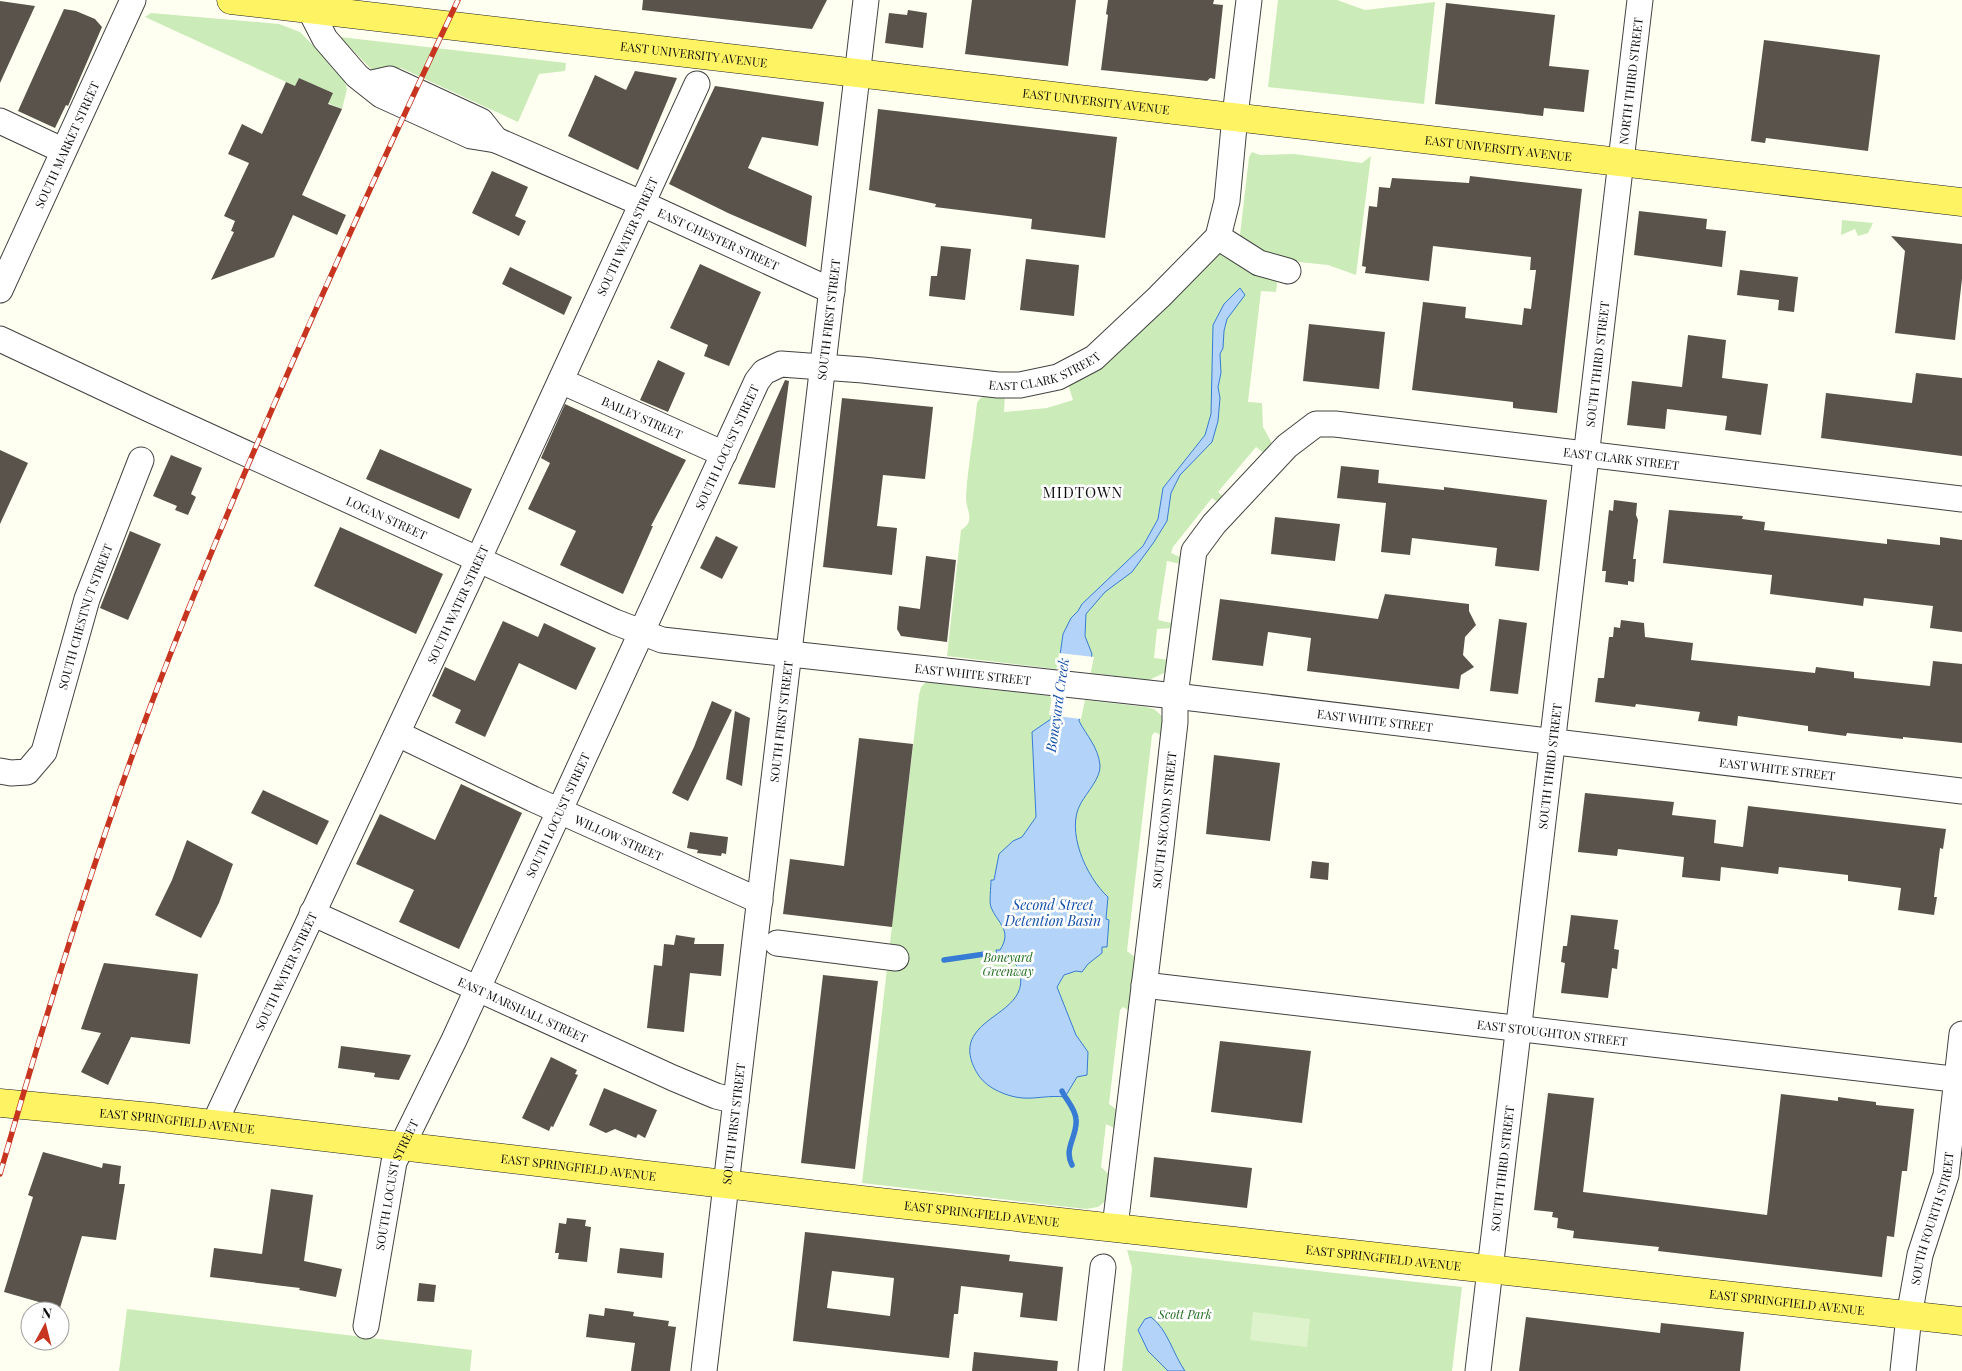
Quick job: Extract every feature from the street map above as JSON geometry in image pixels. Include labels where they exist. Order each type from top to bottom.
[{"type":"main road","name":"EAST UNIVERSITY AVENUE","points":[[231,0],[323,6],[856,72],[1962,202]]},
{"type":"main road","name":"EAST SPRINGFIELD AVENUE","points":[[0,1103],[214,1124],[725,1184],[1962,1321]]},
{"type":"street","name":"SOUTH MARKET STREET","points":[[0,290],[62,150],[132,0]]},
{"type":"street","name":"SOUTH FIRST STREET","points":[[704,1371],[866,0]]},
{"type":"street","points":[[1249,0],[1227,201],[1218,237],[1259,263],[1288,271]]},
{"type":"street","name":"NORTH THIRD STREET","points":[[1621,162],[1640,0]]},
{"type":"street","name":"EAST CHESTER STREET","points":[[323,6],[325,39],[357,76],[381,95],[471,136],[496,140],[643,204],[832,291]]},
{"type":"street","name":"SOUTH WATER STREET","points":[[214,1124],[398,734],[697,84]]},
{"type":"street","points":[[0,122],[62,150]]},
{"type":"street","name":"SOUTH THIRD STREET","points":[[1478,1371],[1492,1270],[1517,1029],[1621,162]]},
{"type":"street","name":"EAST CLARK STREET","points":[[823,366],[998,385],[1035,383],[1058,378],[1078,369],[1108,347],[1218,237]]},
{"type":"street","name":"LOGAN STREET","points":[[0,339],[149,410],[662,640],[788,654]]},
{"type":"street","name":"SOUTH LOCUST STREET","points":[[366,1326],[394,1162],[478,988],[558,810],[757,381],[764,372],[781,364],[823,366]]},
{"type":"street","name":"BAILEY STREET","points":[[561,381],[724,454]]},
{"type":"street","name":"EAST CLARK STREET","points":[[1286,446],[1316,424],[1335,424],[1962,499]]},
{"type":"street","name":"SOUTH SECOND STREET","points":[[1114,1227],[1173,746],[1175,696],[1194,551],[1214,524],[1286,446]]},
{"type":"street","name":"SOUTH CHESTNUT STREET","points":[[0,772],[27,772],[44,752],[87,599],[141,460]]},
{"type":"street","name":"EAST WHITE STREET","points":[[788,654],[1175,696],[1551,743],[1962,791]]},
{"type":"street","name":"WILLOW STREET","points":[[398,734],[558,810],[760,901]]},
{"type":"street","name":"EAST MARSHALL STREET","points":[[312,913],[673,1078],[716,1096],[736,1101]]},
{"type":"street","points":[[777,943],[896,958]]},
{"type":"street","name":"EAST STOUGHTON STREET","points":[[1144,985],[1959,1080]]},
{"type":"street","name":"SOUTH FOURTH STREET","points":[[1903,1371],[1909,1316],[1920,1255],[1946,1175],[1959,1080],[1962,1034]]},
{"type":"street","points":[[1091,1371],[1103,1267]]},
{"type":"green space","points":[[1278,0],[1337,0],[1365,10],[1435,2],[1424,104],[1268,87]]},
{"type":"green space","points":[[151,13],[279,24],[300,32],[343,76],[347,89],[342,109],[328,103],[333,93],[299,78],[295,86],[145,17]]},
{"type":"green space","points":[[340,37],[566,63],[565,71],[539,74],[518,122],[401,68],[372,70]]},
{"type":"green space","points":[[1252,152],[1260,155],[1294,154],[1362,163],[1371,156],[1356,275],[1328,265],[1280,260],[1276,292],[1261,291],[1248,402],[1262,403],[1263,427],[1273,445],[1265,454],[1256,447],[1218,492],[1227,500],[1221,505],[1212,498],[1173,547],[1171,553],[1182,558],[1181,564],[1167,561],[1158,620],[1172,623],[1173,628],[1157,629],[1154,658],[1170,660],[1164,673],[1149,680],[947,656],[961,530],[966,526],[969,519],[966,496],[979,399],[993,395],[1005,396],[1004,412],[1047,408],[1073,400],[1068,384],[1104,365],[1240,235],[1249,157]]},
{"type":"green space","points":[[1842,220],[1873,223],[1868,233],[1858,236],[1855,229],[1841,235]]},
{"type":"green space","name":"Boneyard Greenway","points":[[926,682],[1146,707],[1154,709],[1164,718],[1162,736],[1155,732],[1152,735],[1127,951],[1136,958],[1130,1011],[1123,1007],[1120,1010],[1109,1104],[1120,1112],[1116,1129],[1106,1124],[1101,1167],[1113,1178],[1107,1200],[1098,1207],[1086,1209],[862,1183],[919,695],[921,687]]},
{"type":"green space","name":"Scott Park","points":[[1127,1250],[1462,1287],[1452,1371],[1122,1371],[1132,1268]]},
{"type":"green space","points":[[127,1309],[472,1350],[470,1371],[119,1371]]},
{"type":"green space","points":[[1253,1312],[1310,1319],[1307,1347],[1250,1340]]},
{"type":"water","name":"Second Street Detention Basin","points":[[1240,288],[1245,295],[1227,319],[1224,331],[1223,348],[1220,354],[1221,373],[1218,387],[1220,398],[1218,421],[1212,442],[1180,475],[1171,493],[1167,521],[1154,542],[1132,572],[1105,592],[1086,614],[1085,636],[1092,654],[1079,721],[1095,747],[1100,770],[1096,780],[1081,803],[1075,826],[1080,853],[1086,866],[1092,878],[1108,897],[1106,919],[1109,920],[1107,947],[1102,947],[1102,953],[1088,964],[1082,972],[1076,971],[1064,975],[1057,987],[1076,1035],[1088,1052],[1087,1075],[1077,1077],[1065,1097],[1028,1098],[1011,1096],[999,1092],[983,1081],[970,1056],[970,1045],[981,1027],[1013,1001],[1021,984],[1017,966],[1008,960],[997,957],[996,950],[1000,950],[1005,937],[1003,927],[991,907],[990,895],[991,880],[994,880],[999,854],[1013,841],[1022,837],[1036,817],[1032,732],[1051,719],[1063,634],[1071,618],[1082,604],[1143,546],[1158,519],[1163,488],[1205,435],[1211,414],[1213,325],[1224,304]]},
{"type":"water","points":[[1151,1317],[1166,1335],[1185,1371],[1168,1371],[1148,1351],[1138,1330],[1145,1319]]},
{"type":"pier","points":[[1059,653],[1094,657],[1081,719],[1049,715]]},
{"type":"building","points":[[643,0],[827,0],[812,29],[642,10]]},
{"type":"building","points":[[972,0],[1076,0],[1068,66],[965,54]]},
{"type":"building","points":[[1108,0],[1214,0],[1213,4],[1223,5],[1215,79],[1210,78],[1207,81],[1101,70]]},
{"type":"building","points":[[0,1],[35,6],[0,83]]},
{"type":"building","points":[[1446,3],[1555,15],[1549,66],[1589,70],[1584,112],[1544,108],[1543,116],[1435,104]]},
{"type":"building","points":[[64,9],[76,11],[95,19],[102,27],[68,106],[66,105],[55,128],[18,111]]},
{"type":"building","points":[[908,10],[927,13],[923,48],[885,43],[889,13],[907,15]]},
{"type":"building","points":[[1764,40],[1880,55],[1868,151],[1766,138],[1765,143],[1751,141]]},
{"type":"building","points":[[635,71],[677,78],[638,170],[568,136],[595,75],[626,90]]},
{"type":"building","points":[[299,78],[333,93],[328,104],[342,109],[302,195],[346,215],[337,235],[293,215],[274,257],[211,280],[234,232],[231,231],[235,221],[224,216],[249,163],[228,154],[242,124],[262,134],[286,82],[295,86]]},
{"type":"building","points":[[715,86],[824,102],[818,146],[762,137],[748,168],[812,196],[806,247],[728,213],[669,184]]},
{"type":"building","points":[[878,109],[1117,137],[1105,238],[1031,229],[1032,219],[935,207],[936,204],[869,190]]},
{"type":"building","points":[[492,171],[528,187],[515,216],[526,221],[519,236],[472,213]]},
{"type":"building","points":[[1470,176],[1582,189],[1557,413],[1513,408],[1513,402],[1412,390],[1423,302],[1466,307],[1465,318],[1522,325],[1524,308],[1531,309],[1536,270],[1530,270],[1531,257],[1433,246],[1429,281],[1365,273],[1366,267],[1362,266],[1369,206],[1377,207],[1379,187],[1390,188],[1392,178],[1469,183]]},
{"type":"building","points":[[1639,211],[1707,219],[1706,229],[1726,231],[1722,267],[1634,255]]},
{"type":"building","points":[[1891,236],[1962,244],[1962,279],[1955,340],[1895,333],[1905,251]]},
{"type":"building","points":[[941,246],[971,249],[965,300],[929,296],[931,276],[937,276]]},
{"type":"building","points":[[1026,259],[1079,265],[1074,316],[1020,310]]},
{"type":"building","points":[[700,264],[761,292],[729,366],[704,356],[708,345],[670,328]]},
{"type":"building","points":[[510,267],[572,297],[564,315],[502,284]]},
{"type":"building","points":[[1740,270],[1798,277],[1794,312],[1778,310],[1779,300],[1737,295]]},
{"type":"building","points":[[1309,324],[1385,332],[1379,389],[1303,381]]},
{"type":"building","points":[[1688,335],[1726,340],[1722,378],[1768,384],[1761,435],[1725,430],[1727,416],[1667,409],[1665,429],[1627,425],[1632,381],[1682,387]]},
{"type":"building","points":[[658,360],[685,373],[668,412],[640,400]]},
{"type":"building","points":[[1916,373],[1962,378],[1962,456],[1821,438],[1826,393],[1912,403]]},
{"type":"building","points":[[785,380],[789,381],[775,488],[738,484]]},
{"type":"building","points":[[842,398],[933,407],[925,479],[883,475],[877,526],[897,528],[892,575],[823,567]]},
{"type":"building","points":[[565,404],[686,460],[651,526],[653,526],[623,594],[560,565],[576,531],[528,509],[550,463],[541,458]]},
{"type":"building","points":[[380,449],[472,489],[459,519],[366,479]]},
{"type":"building","points":[[0,450],[28,463],[0,524]]},
{"type":"building","points":[[171,455],[202,468],[191,494],[196,497],[188,515],[175,510],[177,506],[153,496]]},
{"type":"building","points":[[1341,466],[1379,470],[1378,483],[1444,490],[1444,487],[1547,500],[1539,571],[1495,566],[1497,548],[1412,538],[1410,555],[1381,552],[1386,503],[1337,498]]},
{"type":"building","points":[[1614,500],[1637,503],[1636,515],[1638,520],[1633,559],[1636,559],[1634,582],[1628,581],[1628,585],[1605,582],[1606,571],[1602,571],[1609,510],[1613,511]]},
{"type":"building","points":[[1669,510],[1743,516],[1742,519],[1765,522],[1764,530],[1887,544],[1887,539],[1940,545],[1940,537],[1962,540],[1962,632],[1930,628],[1933,606],[1864,598],[1863,606],[1770,594],[1772,575],[1663,563]]},
{"type":"building","points":[[1275,517],[1340,524],[1335,561],[1271,554]]},
{"type":"building","points":[[340,527],[443,574],[416,634],[314,586]]},
{"type":"building","points":[[130,531],[161,544],[128,620],[100,608]]},
{"type":"building","points":[[716,536],[738,547],[722,579],[700,568]]},
{"type":"building","points":[[926,556],[956,560],[947,642],[901,636],[897,629],[899,606],[920,609]]},
{"type":"building","points":[[1385,594],[1469,604],[1469,611],[1476,625],[1465,637],[1463,655],[1474,667],[1461,675],[1459,689],[1307,671],[1311,638],[1268,632],[1263,666],[1212,660],[1220,599],[1378,619]]},
{"type":"building","points":[[1499,619],[1527,623],[1518,694],[1490,691]]},
{"type":"building","points":[[1621,620],[1644,623],[1645,637],[1693,643],[1691,660],[1815,673],[1816,667],[1854,672],[1854,678],[1930,686],[1933,661],[1962,664],[1962,743],[1847,733],[1846,736],[1808,731],[1808,726],[1738,716],[1737,726],[1698,721],[1700,712],[1636,704],[1635,707],[1595,702],[1598,678],[1604,678],[1609,637],[1613,637],[1614,627],[1620,628]]},
{"type":"building","points":[[503,621],[538,637],[544,623],[596,648],[576,690],[519,663],[485,737],[455,723],[461,710],[432,696],[445,667],[475,681]]},
{"type":"building","points":[[712,701],[732,710],[688,801],[672,793],[694,747]]},
{"type":"building","points":[[735,711],[750,718],[742,786],[726,779]]},
{"type":"building","points":[[859,738],[913,744],[892,927],[783,914],[790,859],[844,866]]},
{"type":"building","points":[[1214,755],[1280,763],[1270,841],[1206,834]]},
{"type":"building","points":[[461,784],[522,813],[459,949],[399,922],[414,890],[356,864],[380,814],[435,840]]},
{"type":"building","points":[[263,790],[329,821],[317,845],[251,813]]},
{"type":"building","points":[[1585,793],[1674,802],[1672,815],[1716,820],[1714,843],[1743,847],[1748,806],[1946,829],[1943,849],[1940,848],[1934,897],[1937,897],[1934,915],[1898,910],[1901,888],[1848,881],[1848,875],[1779,867],[1778,874],[1721,867],[1720,881],[1682,877],[1684,857],[1618,849],[1617,856],[1578,852]]},
{"type":"building","points":[[690,832],[728,837],[726,854],[722,853],[721,856],[697,853],[698,850],[687,848]]},
{"type":"building","points":[[187,840],[233,864],[219,903],[201,938],[155,915],[172,880]]},
{"type":"building","points":[[1312,861],[1329,863],[1328,880],[1310,878]]},
{"type":"building","points":[[1571,915],[1618,920],[1614,949],[1619,950],[1617,969],[1612,968],[1608,998],[1561,993],[1565,963],[1561,962],[1563,946],[1567,946]]},
{"type":"building","points":[[676,935],[695,938],[694,944],[724,944],[721,976],[690,973],[684,1032],[647,1028],[654,965],[662,966],[664,944],[674,945]]},
{"type":"building","points":[[104,963],[198,974],[190,1044],[131,1037],[108,1085],[81,1072],[101,1033],[81,1029]]},
{"type":"building","points":[[823,975],[878,981],[855,1169],[801,1163]]},
{"type":"building","points":[[1220,1041],[1311,1051],[1302,1123],[1211,1112]]},
{"type":"building","points":[[341,1046],[411,1055],[399,1080],[374,1077],[375,1073],[338,1068]]},
{"type":"building","points":[[551,1057],[577,1070],[575,1074],[578,1075],[553,1127],[551,1126],[549,1131],[522,1118]]},
{"type":"building","points":[[604,1088],[657,1110],[645,1138],[638,1134],[636,1138],[615,1129],[606,1133],[589,1125]]},
{"type":"building","points":[[1548,1093],[1594,1098],[1583,1192],[1767,1215],[1781,1094],[1838,1101],[1838,1097],[1876,1102],[1876,1105],[1914,1109],[1907,1171],[1902,1171],[1894,1237],[1887,1236],[1882,1277],[1658,1251],[1659,1247],[1573,1238],[1574,1231],[1557,1228],[1558,1218],[1552,1217],[1553,1212],[1534,1210]]},
{"type":"building","points":[[43,1152],[102,1168],[103,1163],[121,1166],[119,1184],[125,1184],[116,1240],[82,1236],[62,1301],[36,1301],[4,1292],[33,1197],[28,1195]]},
{"type":"building","points":[[1154,1157],[1252,1168],[1247,1208],[1150,1197]]},
{"type":"building","points":[[271,1189],[313,1195],[304,1261],[342,1269],[336,1297],[299,1290],[300,1288],[210,1277],[214,1248],[262,1254]]},
{"type":"building","points":[[567,1218],[586,1220],[585,1226],[591,1227],[587,1262],[558,1259],[559,1253],[555,1253],[559,1223],[566,1224]]},
{"type":"building","points":[[805,1232],[1010,1255],[1009,1261],[1063,1267],[1057,1321],[1020,1317],[1023,1293],[961,1286],[958,1314],[954,1314],[949,1358],[793,1341]],"holes":[[[832,1271],[894,1278],[890,1316],[827,1308]]]},
{"type":"building","points":[[620,1248],[664,1253],[662,1278],[617,1273]]},
{"type":"building","points":[[419,1283],[436,1285],[434,1302],[417,1301]]},
{"type":"building","points":[[605,1308],[634,1312],[633,1316],[669,1321],[668,1326],[676,1327],[670,1371],[631,1371],[635,1343],[586,1337],[589,1314],[604,1316]]},
{"type":"building","points":[[1526,1317],[1660,1333],[1661,1323],[1744,1332],[1740,1371],[1519,1371]]},
{"type":"building","points":[[974,1352],[1058,1361],[1057,1371],[972,1371]]},
{"type":"waterway","points":[[944,960],[985,954]]},
{"type":"waterway","name":"Boneyard Creek","points":[[1062,1091],[1076,1119],[1069,1153],[1072,1165]]},
{"type":"railway","points":[[0,1174],[80,909],[147,714],[205,568],[274,404],[383,161],[458,0]]},
{"type":"district","name":"MIDTOWN","points":[[1083,492]]}]
